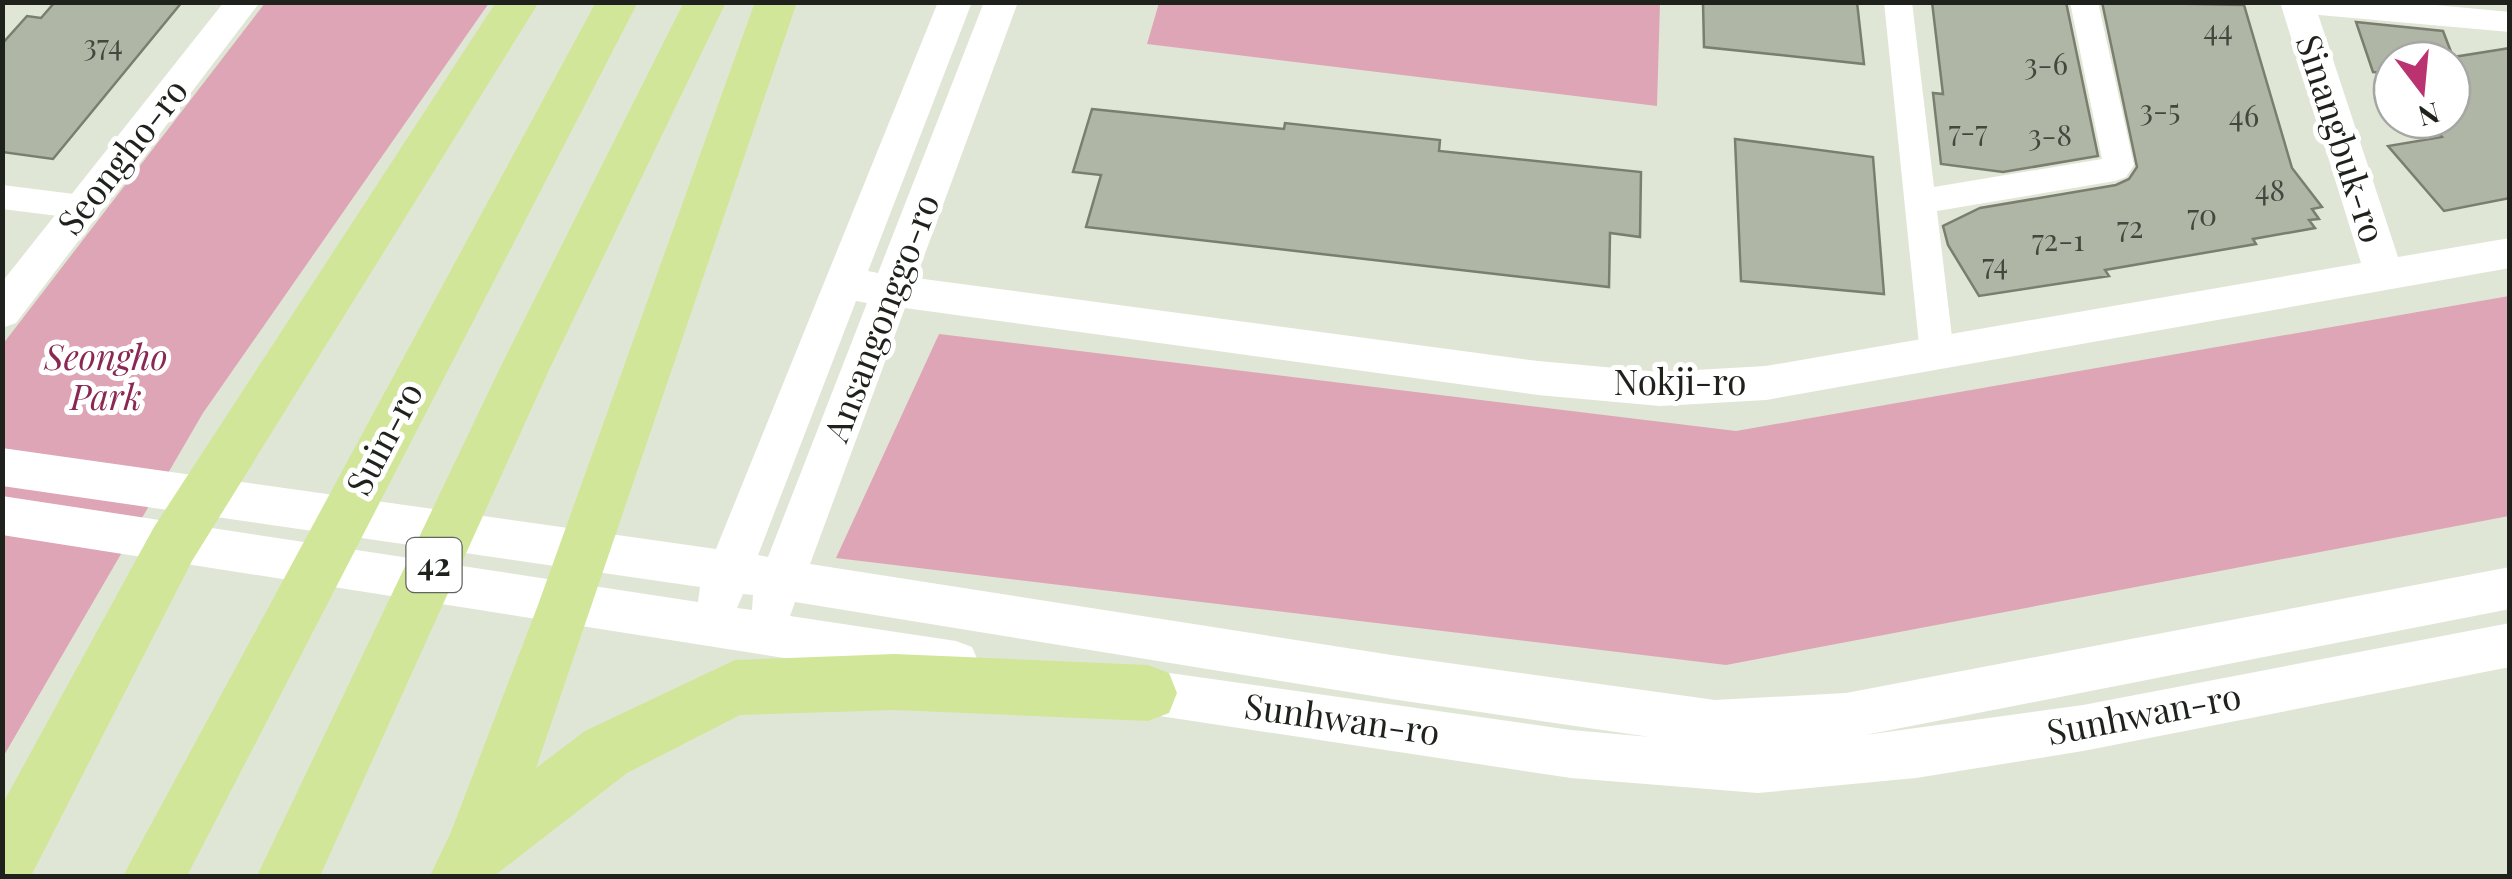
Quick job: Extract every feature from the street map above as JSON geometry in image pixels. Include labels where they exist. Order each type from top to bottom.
[{"type":"main road","points":[[2,869],[173,544],[518,2]]},
{"type":"main road","name":"Suin-ro","points":[[154,876],[617,2]]},
{"type":"main road","name":"42","points":[[288,876],[524,370],[704,2]]},
{"type":"main road","points":[[468,863],[566,605],[776,2]]},
{"type":"main road","points":[[468,863],[606,752],[735,688],[895,682],[1148,692]]},
{"type":"street","name":"Seongho-ro","points":[[2,312],[244,2]]},
{"type":"street","name":"Ansangonggo-ro","points":[[710,623],[955,2]]},
{"type":"street","name":"Ansangonggo-ro","points":[[760,632],[1001,2]]},
{"type":"street","points":[[1898,2],[1936,354]]},
{"type":"street","points":[[1919,202],[2114,170],[2119,164],[2084,2]]},
{"type":"street","points":[[2297,2],[2504,16]]},
{"type":"street","name":"Sinangbuk-ro","points":[[2297,2],[2384,275]]},
{"type":"street","points":[[2,196],[82,207]]},
{"type":"street","name":"Nokji-ro","points":[[845,284],[1538,378],[1660,389],[1766,382],[2510,253]]},
{"type":"street","name":"Sunhwan-ro","points":[[2,467],[584,548],[1418,681],[1715,723],[1846,716],[2510,588]]},
{"type":"street","name":"Sunhwan-ro","points":[[2,515],[566,605],[710,623],[1571,754],[1758,768],[1916,754],[2083,728],[2510,644]]},
{"type":"green space","name":"Seongho Park","points":[[265,3],[489,3],[203,413],[3,757],[3,344]]},
{"type":"green space","points":[[1159,3],[1660,3],[1657,106],[1147,44]]},
{"type":"green space","points":[[2509,296],[2509,516],[1726,665],[836,558],[939,334],[1736,431]]},
{"type":"building","points":[[55,2],[182,2],[53,159],[2,152],[2,44],[27,16],[41,18]]},
{"type":"building","points":[[1703,2],[1857,2],[1864,64],[1704,47]]},
{"type":"building","points":[[1932,2],[2066,2],[2098,156],[2003,172],[1941,164],[1933,93],[1943,94]]},
{"type":"building","points":[[2102,2],[2244,5],[2292,168],[2322,207],[2312,209],[2319,219],[2309,220],[2315,228],[2253,239],[2256,244],[2105,270],[2109,276],[1979,296],[1948,245],[1943,226],[1980,208],[2116,185],[2129,179],[2137,167]]},
{"type":"building","points":[[2356,22],[2443,31],[2446,40],[2372,40],[2372,69]]},
{"type":"building","points":[[2510,48],[2510,198],[2444,211],[2388,146],[2424,140],[2472,140],[2472,54]]},
{"type":"building","points":[[1092,109],[1284,129],[1285,123],[1440,140],[1439,151],[1641,172],[1640,237],[1610,233],[1609,287],[1086,227],[1101,175],[1073,172]]},
{"type":"building","points":[[1735,139],[1873,157],[1884,294],[1741,281]]}]
